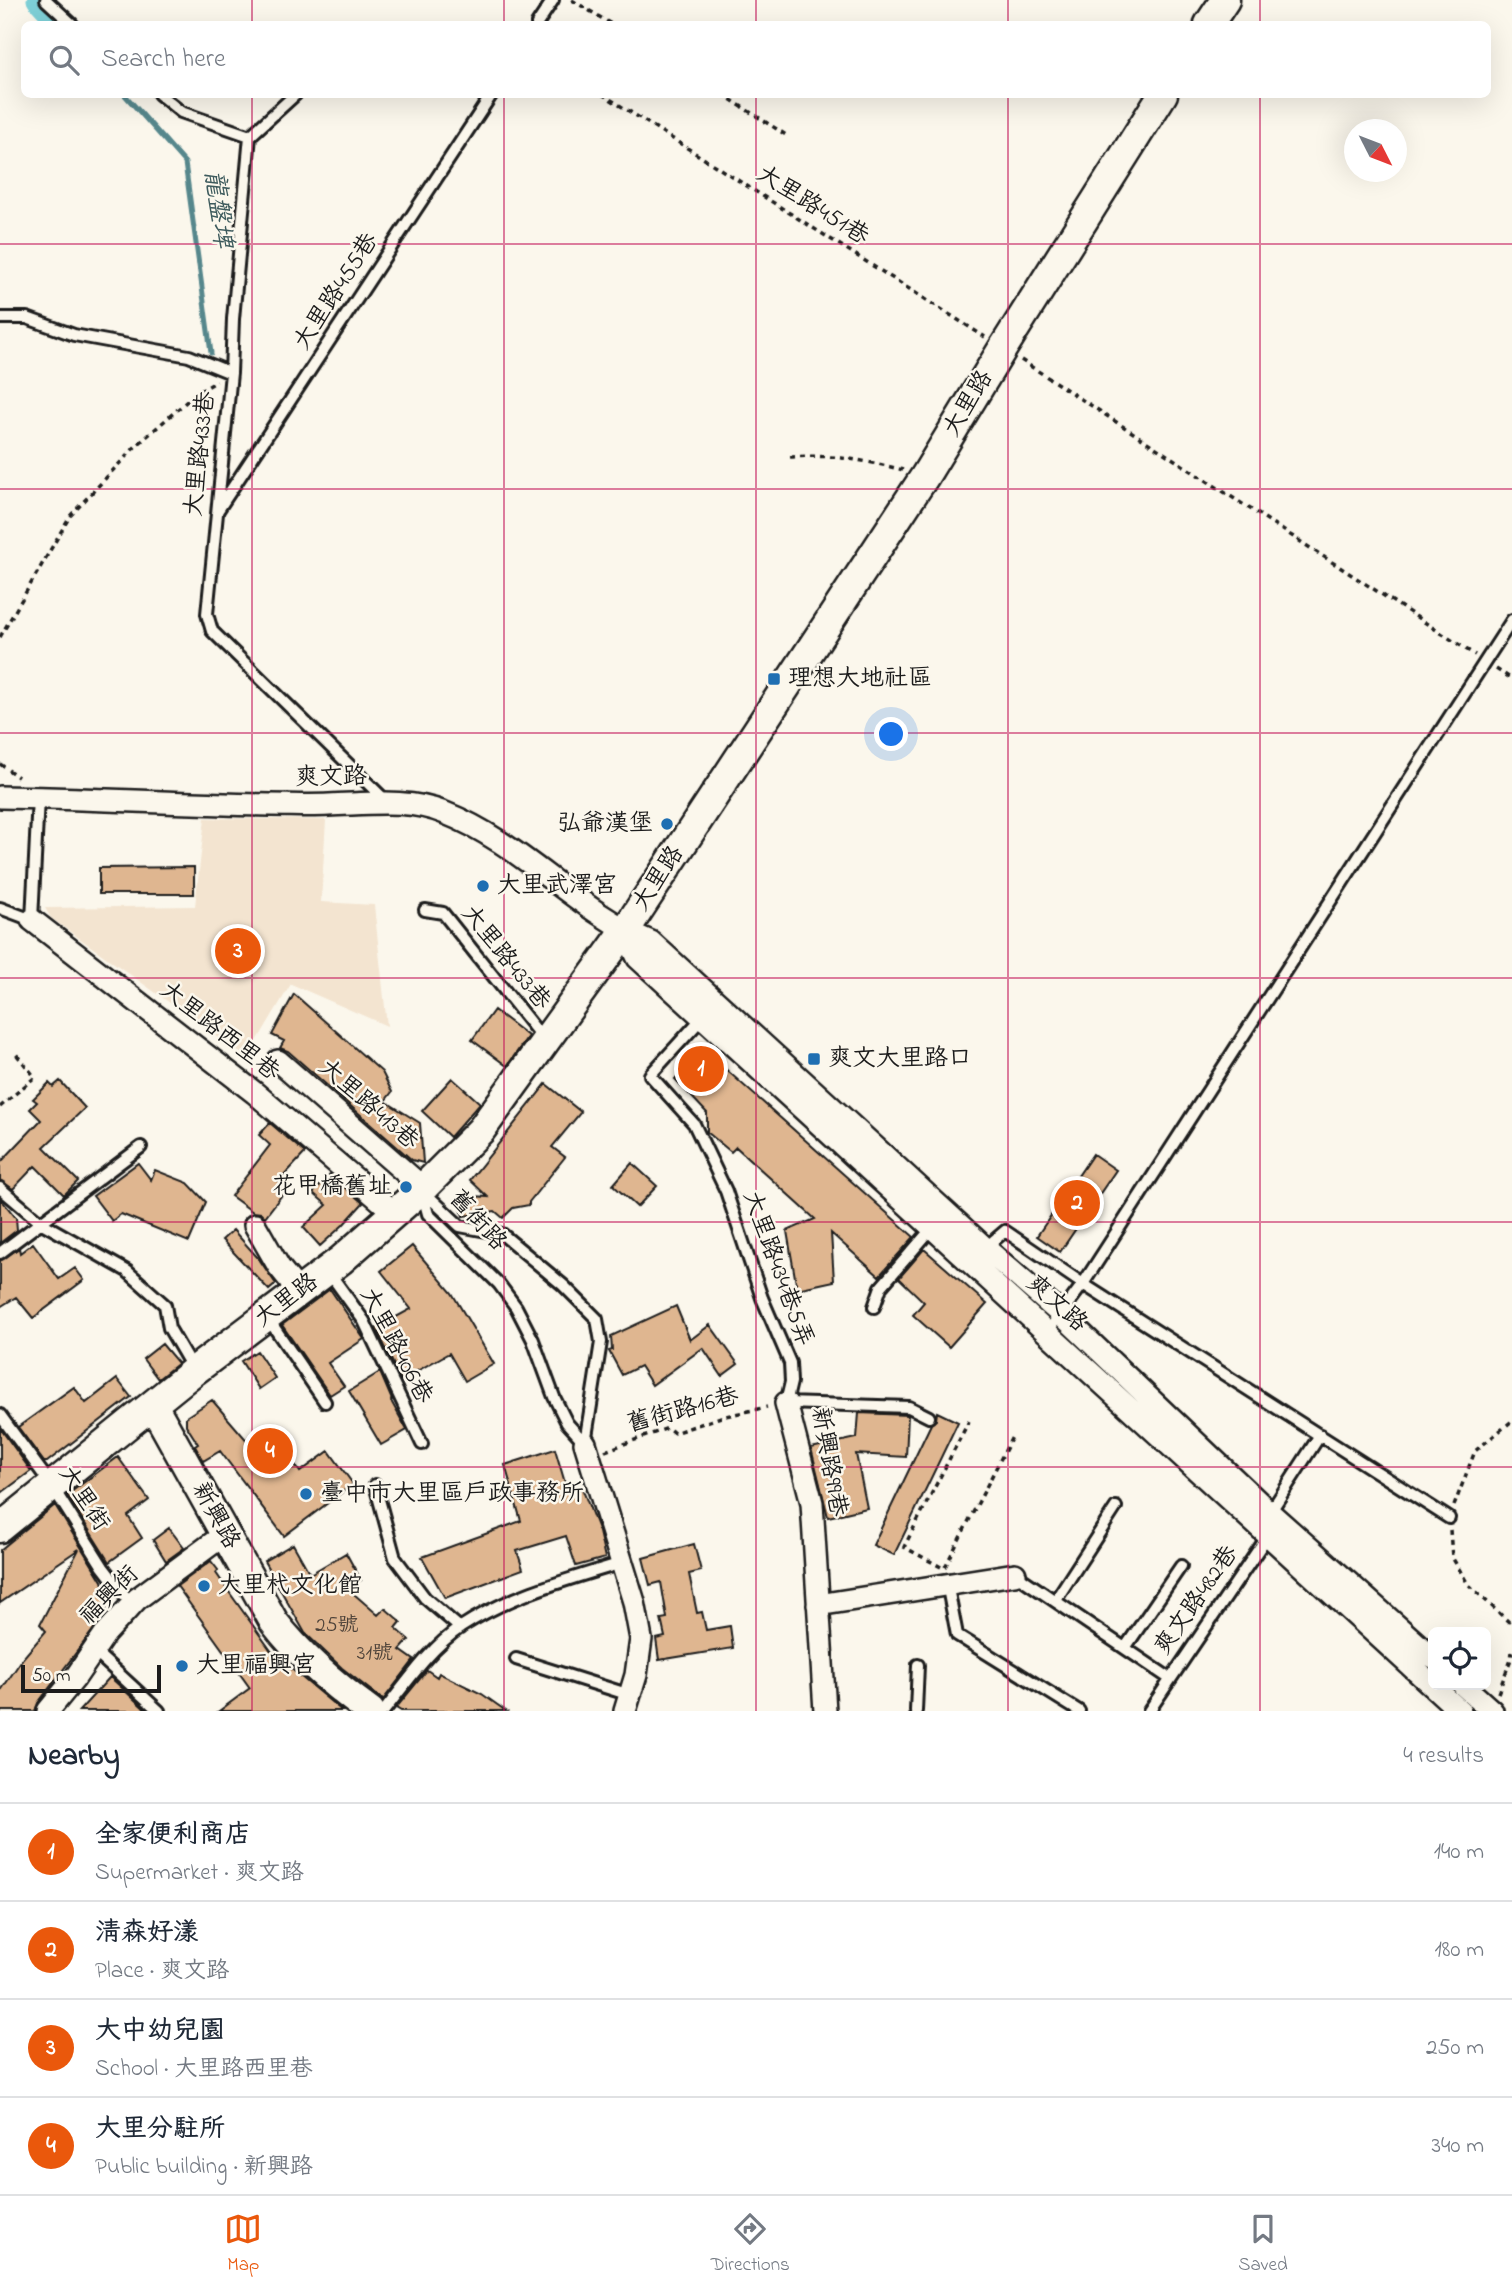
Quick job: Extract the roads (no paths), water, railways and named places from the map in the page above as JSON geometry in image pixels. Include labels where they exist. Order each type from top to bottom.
[{"type":"street","points":[[1211,21],[1225,0]]},
{"type":"street","name":"大里路","points":[[0,1528],[194,1371],[328,1270],[422,1189],[481,1130],[625,931],[925,476],[1160,98]]},
{"type":"street","name":"爽文路","points":[[0,797],[207,804],[418,805],[441,811],[483,830],[625,931],[651,942],[985,1248],[1062,1315],[1269,1512],[1428,1654]]},
{"type":"street","name":"大里路西里巷","points":[[32,920],[254,1093],[395,1213]]},
{"type":"street","name":"爽文路","points":[[625,931],[638,958],[1460,1711]]},
{"type":"street","name":"大里路413巷","points":[[278,1061],[422,1189]]},
{"type":"street","points":[[255,1225],[279,1267],[292,1283],[291,1298]]},
{"type":"street","name":"新興路99巷","points":[[786,1403],[812,1503],[825,1711]]},
{"type":"street","name":"新興路","points":[[153,1405],[267,1611],[290,1642],[317,1669],[370,1711]]},
{"type":"street","name":"舊街路","points":[[588,1450],[634,1602],[641,1639],[640,1657],[628,1703]]},
{"type":"street","name":"福興街","points":[[48,1711],[105,1634],[132,1605],[225,1534]]},
{"type":"street","points":[[818,1605],[945,1576],[1015,1574]]},
{"type":"street","points":[[1469,1690],[1491,1710]]},
{"type":"lane","points":[[47,0],[69,21]]},
{"type":"lane","points":[[539,21],[553,0]]},
{"type":"lane","points":[[164,98],[181,112],[250,136],[292,98]]},
{"type":"lane","name":"大里路455巷","points":[[216,513],[489,98]]},
{"type":"lane","name":"大里路433巷","points":[[250,136],[206,614],[212,631],[388,803]]},
{"type":"lane","points":[[0,318],[27,318],[74,335],[189,356],[230,373]]},
{"type":"lane","points":[[1047,1332],[1083,1284],[1512,620]]},
{"type":"lane","points":[[32,920],[38,797]]},
{"type":"lane","name":"大里路西里巷","points":[[0,908],[32,920]]},
{"type":"lane","name":"大里路433巷","points":[[425,911],[443,913],[546,1042]]},
{"type":"lane","name":"大里路434巷5弄","points":[[704,1016],[650,1075],[694,1125],[726,1191],[762,1298],[790,1363],[791,1382],[786,1403]]},
{"type":"lane","points":[[0,1253],[141,1147]]},
{"type":"lane","points":[[0,1188],[40,1223],[127,1271],[165,1306],[169,1328],[194,1371]]},
{"type":"lane","name":"舊街路","points":[[422,1189],[460,1226],[502,1234],[563,1285],[597,1319],[601,1342],[588,1450]]},
{"type":"lane","name":"舊街路","points":[[422,1189],[428,1214],[499,1284],[516,1307],[533,1340],[554,1397],[567,1423],[588,1450]]},
{"type":"lane","points":[[874,1307],[881,1287],[933,1227]]},
{"type":"lane","points":[[985,1248],[1005,1231],[1083,1284],[1449,1518]]},
{"type":"lane","name":"大里路406巷","points":[[328,1270],[363,1321],[422,1444]]},
{"type":"lane","points":[[267,1317],[325,1402]]},
{"type":"lane","name":"新興路99巷","points":[[786,1403],[909,1407],[929,1417]]},
{"type":"lane","name":"大里街","points":[[0,1415],[52,1486],[103,1567],[132,1605]]},
{"type":"lane","points":[[1269,1512],[1320,1435]]},
{"type":"lane","points":[[375,1485],[394,1558],[425,1598],[460,1628]]},
{"type":"lane","points":[[1055,1601],[1116,1507]]},
{"type":"lane","name":"爽文路482巷","points":[[1149,1711],[1269,1535],[1269,1512]]},
{"type":"lane","points":[[384,1711],[438,1646],[460,1628],[534,1590],[622,1563]]},
{"type":"lane","points":[[1125,1648],[1181,1566]]},
{"type":"lane","points":[[1015,1574],[1169,1678]]},
{"type":"lane","points":[[945,1576],[957,1635],[1079,1711]]},
{"type":"lane","points":[[93,1651],[159,1711]]},
{"type":"lane","name":"舊街路","points":[[516,1659],[628,1703]]},
{"type":"lane","points":[[916,1711],[918,1665]]},
{"type":"waterway","name":"龍盤埤","points":[[36,0],[55,21]]},
{"type":"waterway","name":"龍盤埤","points":[[128,98],[185,163],[211,353]]},
{"type":"place","name":"理想大地社區","points":[[774,679]]},
{"type":"place","name":"弘爺漢堡","points":[[667,824]]},
{"type":"place","name":"大里武澤宮","points":[[483,886]]},
{"type":"place","name":"大中幼兒園","points":[[238,951]]},
{"type":"place","name":"爽文大里路口","points":[[814,1059]]},
{"type":"place","name":"全家便利商店","points":[[701,1069]]},
{"type":"place","name":"花甲橋舊址","points":[[406,1187]]},
{"type":"place","name":"清森好漾","points":[[1077,1203]]},
{"type":"place","name":"大里分駐所","points":[[270,1451]]},
{"type":"place","name":"臺中市大里區戶政事務所","points":[[306,1494]]},
{"type":"place","name":"大里杙文化館","points":[[204,1586]]},
{"type":"place","name":"大里福興宮","points":[[182,1666]]}]
